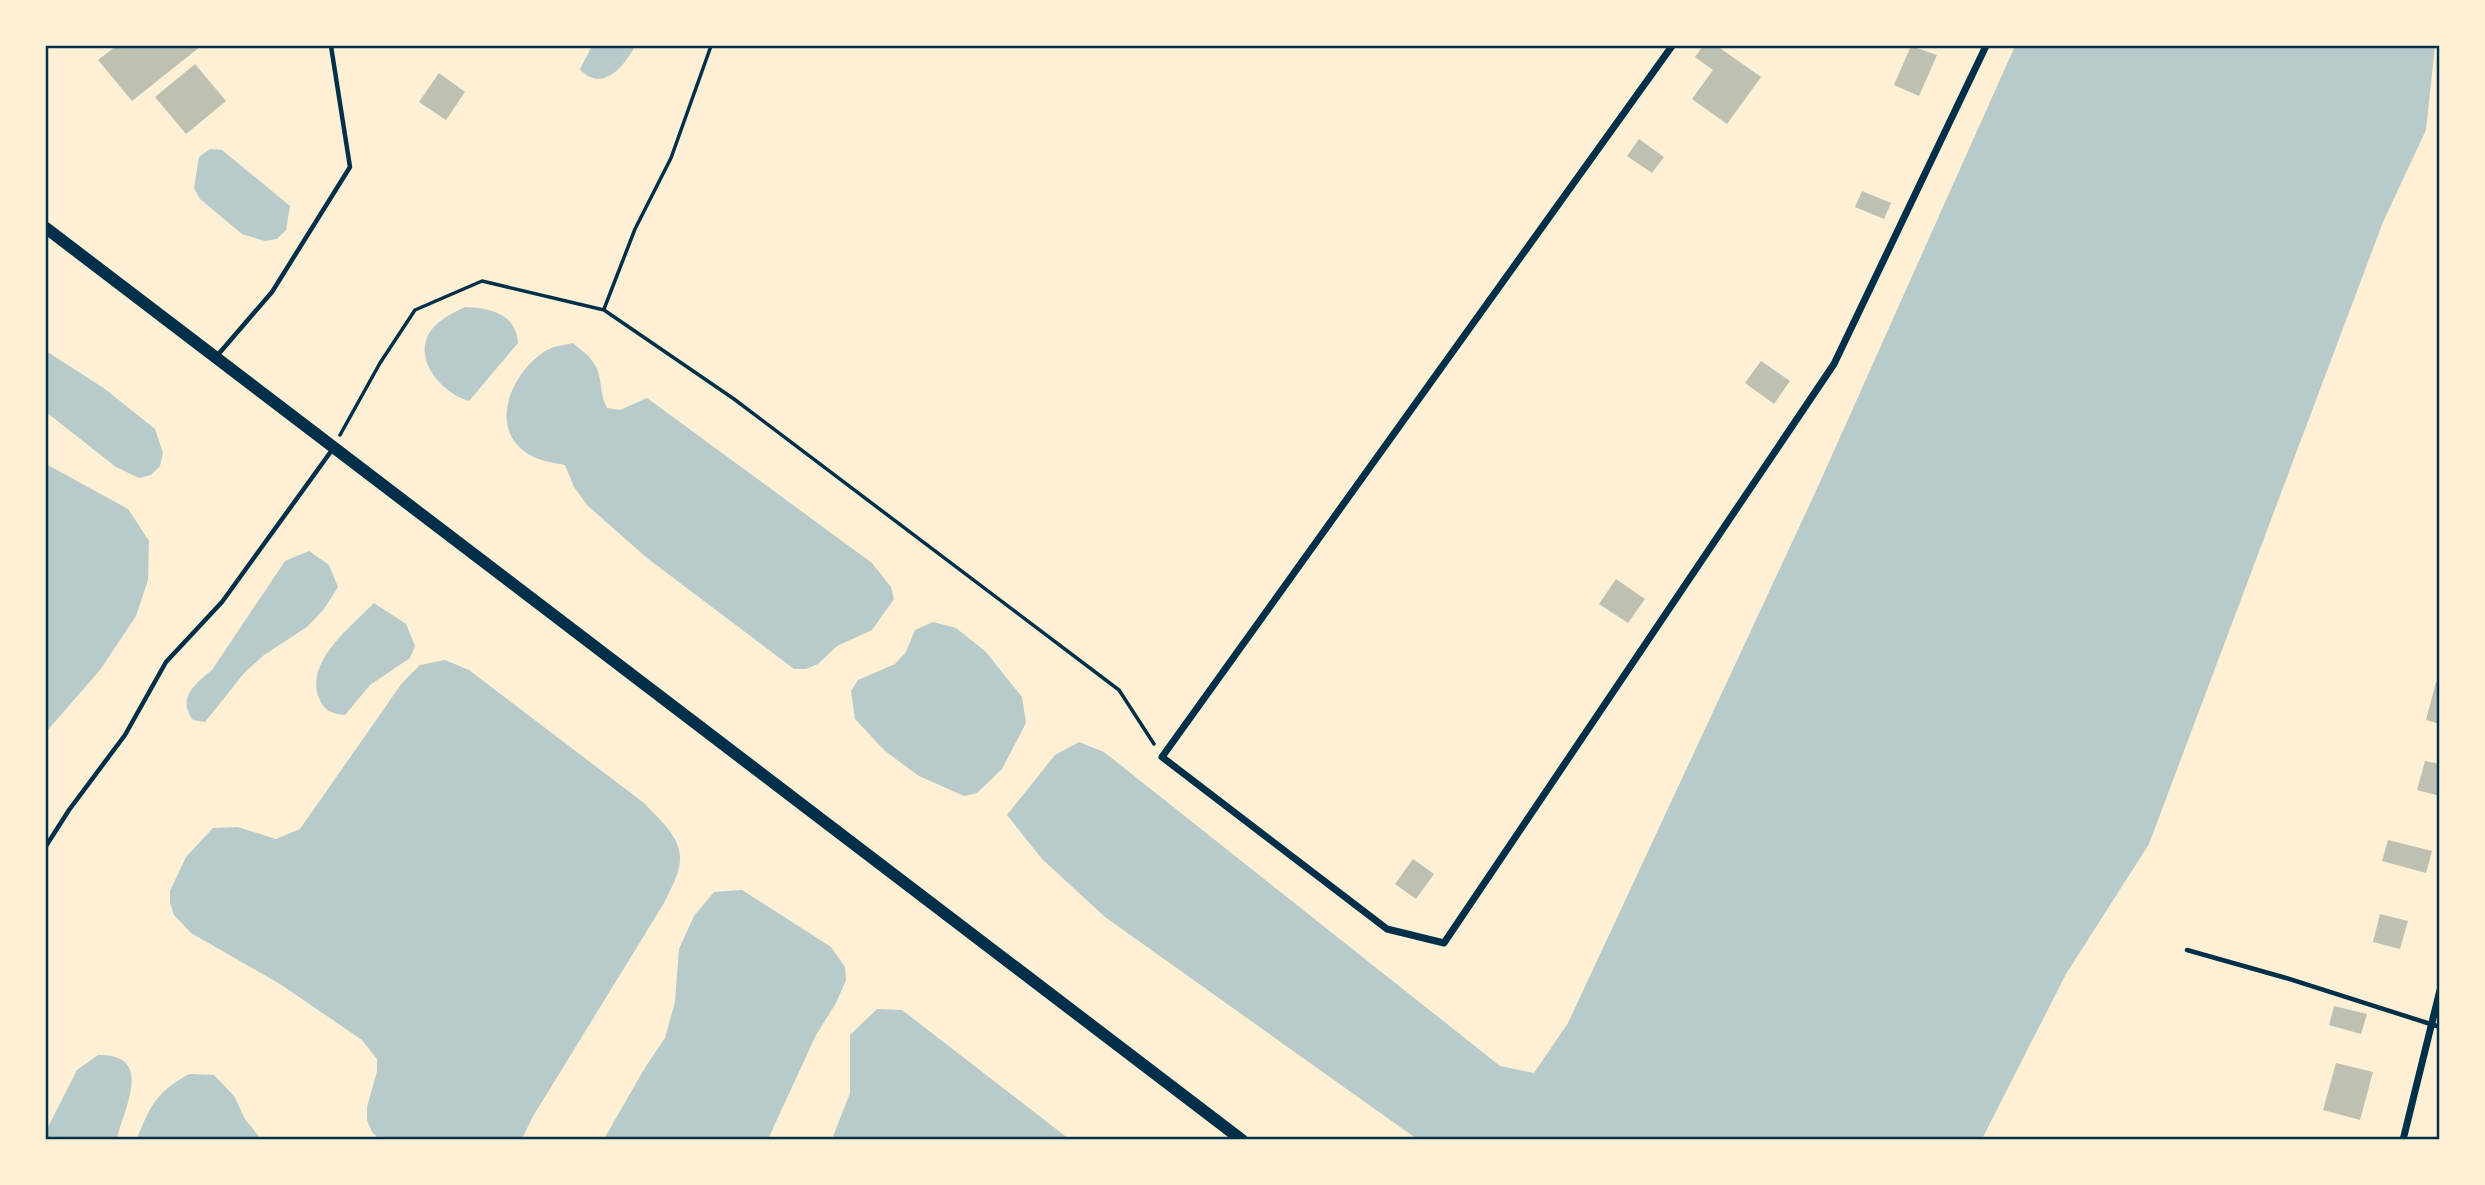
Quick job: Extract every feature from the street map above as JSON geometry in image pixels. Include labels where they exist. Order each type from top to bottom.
[{"type":"main road","points":[[46,228],[332,449],[518,587],[1242,1139]]},
{"type":"street","points":[[1672,46],[1162,757],[1387,929],[1444,943],[1834,364],[1986,46]]},
{"type":"street","points":[[2403,1139],[2435,1025],[2440,990]]},
{"type":"lane","points":[[215,358],[272,292],[350,167],[331,46]]},
{"type":"lane","points":[[46,846],[69,810],[125,735],[166,662],[222,602],[332,449]]},
{"type":"lane","points":[[2188,950],[2435,1025]]},
{"type":"path","points":[[604,310],[635,229],[671,158],[711,46]]},
{"type":"path","points":[[332,449],[380,363],[415,310],[482,281],[604,310],[734,399],[1119,690],[1162,757]]},
{"type":"shaded area","points":[[592,46],[635,46],[619,69],[604,78],[596,79],[580,69]]},
{"type":"shaded area","points":[[2015,46],[2435,46],[2426,130],[2383,222],[2149,844],[2066,974],[1982,1139],[1417,1139],[1105,917],[1042,859],[1007,815],[1055,755],[1079,742],[1104,752],[1500,1066],[1534,1073],[1568,1023],[1816,491]]},
{"type":"shaded area","points":[[210,149],[222,150],[290,206],[286,230],[277,239],[265,241],[242,234],[200,199],[194,188],[199,157]]},
{"type":"shaded area","points":[[465,307],[500,314],[513,325],[518,343],[469,401],[451,392],[435,377],[429,368],[425,348],[427,338],[434,327]]},
{"type":"shaded area","points":[[573,343],[595,365],[607,408],[620,410],[647,398],[872,563],[891,587],[894,599],[872,630],[837,646],[818,664],[806,669],[794,669],[647,558],[587,505],[574,487],[565,465],[539,459],[524,451],[513,440],[508,426],[507,412],[516,383],[524,370],[547,350]]},
{"type":"shaded area","points":[[46,351],[105,389],[155,429],[163,453],[160,466],[151,475],[139,478],[116,467],[46,412]]},
{"type":"shaded area","points":[[46,464],[128,509],[149,541],[148,580],[136,616],[100,670],[46,732]]},
{"type":"shaded area","points":[[309,551],[329,565],[338,587],[324,609],[307,627],[264,655],[245,672],[205,722],[193,720],[188,712],[187,699],[194,686],[212,670],[285,561]]},
{"type":"shaded area","points":[[374,603],[406,624],[415,646],[410,658],[370,685],[345,715],[332,713],[323,706],[319,698],[316,684],[318,671],[333,646]]},
{"type":"shaded area","points":[[933,622],[956,628],[985,651],[1022,697],[1026,723],[1002,769],[977,793],[964,796],[919,776],[885,751],[855,719],[851,691],[858,680],[895,664],[906,652],[915,630]]},
{"type":"shaded area","points":[[445,660],[469,670],[644,803],[667,827],[679,849],[679,869],[664,903],[532,1118],[522,1139],[379,1139],[372,1132],[367,1120],[367,1107],[377,1071],[377,1059],[362,1040],[280,984],[191,933],[174,915],[170,903],[170,891],[186,857],[213,828],[238,827],[276,839],[300,829],[402,683],[420,665]]},
{"type":"shaded area","points":[[742,890],[831,947],[845,967],[846,980],[836,1003],[816,1035],[768,1139],[604,1139],[665,1038],[675,1002],[679,949],[694,916],[714,892]]},
{"type":"shaded area","points":[[877,1009],[902,1010],[1069,1139],[832,1139],[850,1093],[850,1035]]},
{"type":"shaded area","points":[[98,1055],[115,1057],[126,1063],[131,1073],[132,1085],[117,1139],[47,1139],[48,1127],[77,1070]]},
{"type":"shaded area","points":[[189,1074],[214,1075],[234,1096],[245,1119],[261,1139],[137,1139],[156,1100],[169,1087]]},
{"type":"building","points":[[116,46],[201,46],[132,101],[98,60]]},
{"type":"building","points":[[1703,46],[1717,46],[1761,77],[1727,124],[1692,99],[1713,70],[1695,57]]},
{"type":"building","points":[[1911,46],[1937,55],[1919,96],[1894,85]]},
{"type":"building","points":[[195,64],[226,101],[186,134],[155,97]]},
{"type":"building","points":[[439,73],[465,92],[446,120],[419,102]]},
{"type":"building","points":[[1639,139],[1664,157],[1652,173],[1627,156]]},
{"type":"building","points":[[1862,191],[1891,203],[1884,219],[1855,207]]},
{"type":"building","points":[[1761,361],[1790,381],[1774,404],[1745,383]]},
{"type":"building","points":[[1616,579],[1645,599],[1628,623],[1599,604]]},
{"type":"building","points":[[2436,682],[2440,683],[2440,724],[2426,720]]},
{"type":"building","points":[[2425,761],[2440,764],[2440,796],[2417,790]]},
{"type":"building","points":[[2388,840],[2432,851],[2426,873],[2382,861]]},
{"type":"building","points":[[1413,859],[1434,874],[1416,899],[1395,884]]},
{"type":"building","points":[[2380,914],[2408,921],[2400,949],[2373,942]]},
{"type":"building","points":[[2334,1006],[2367,1014],[2361,1034],[2329,1025]]},
{"type":"building","points":[[2336,1063],[2373,1072],[2360,1120],[2323,1110]]}]
